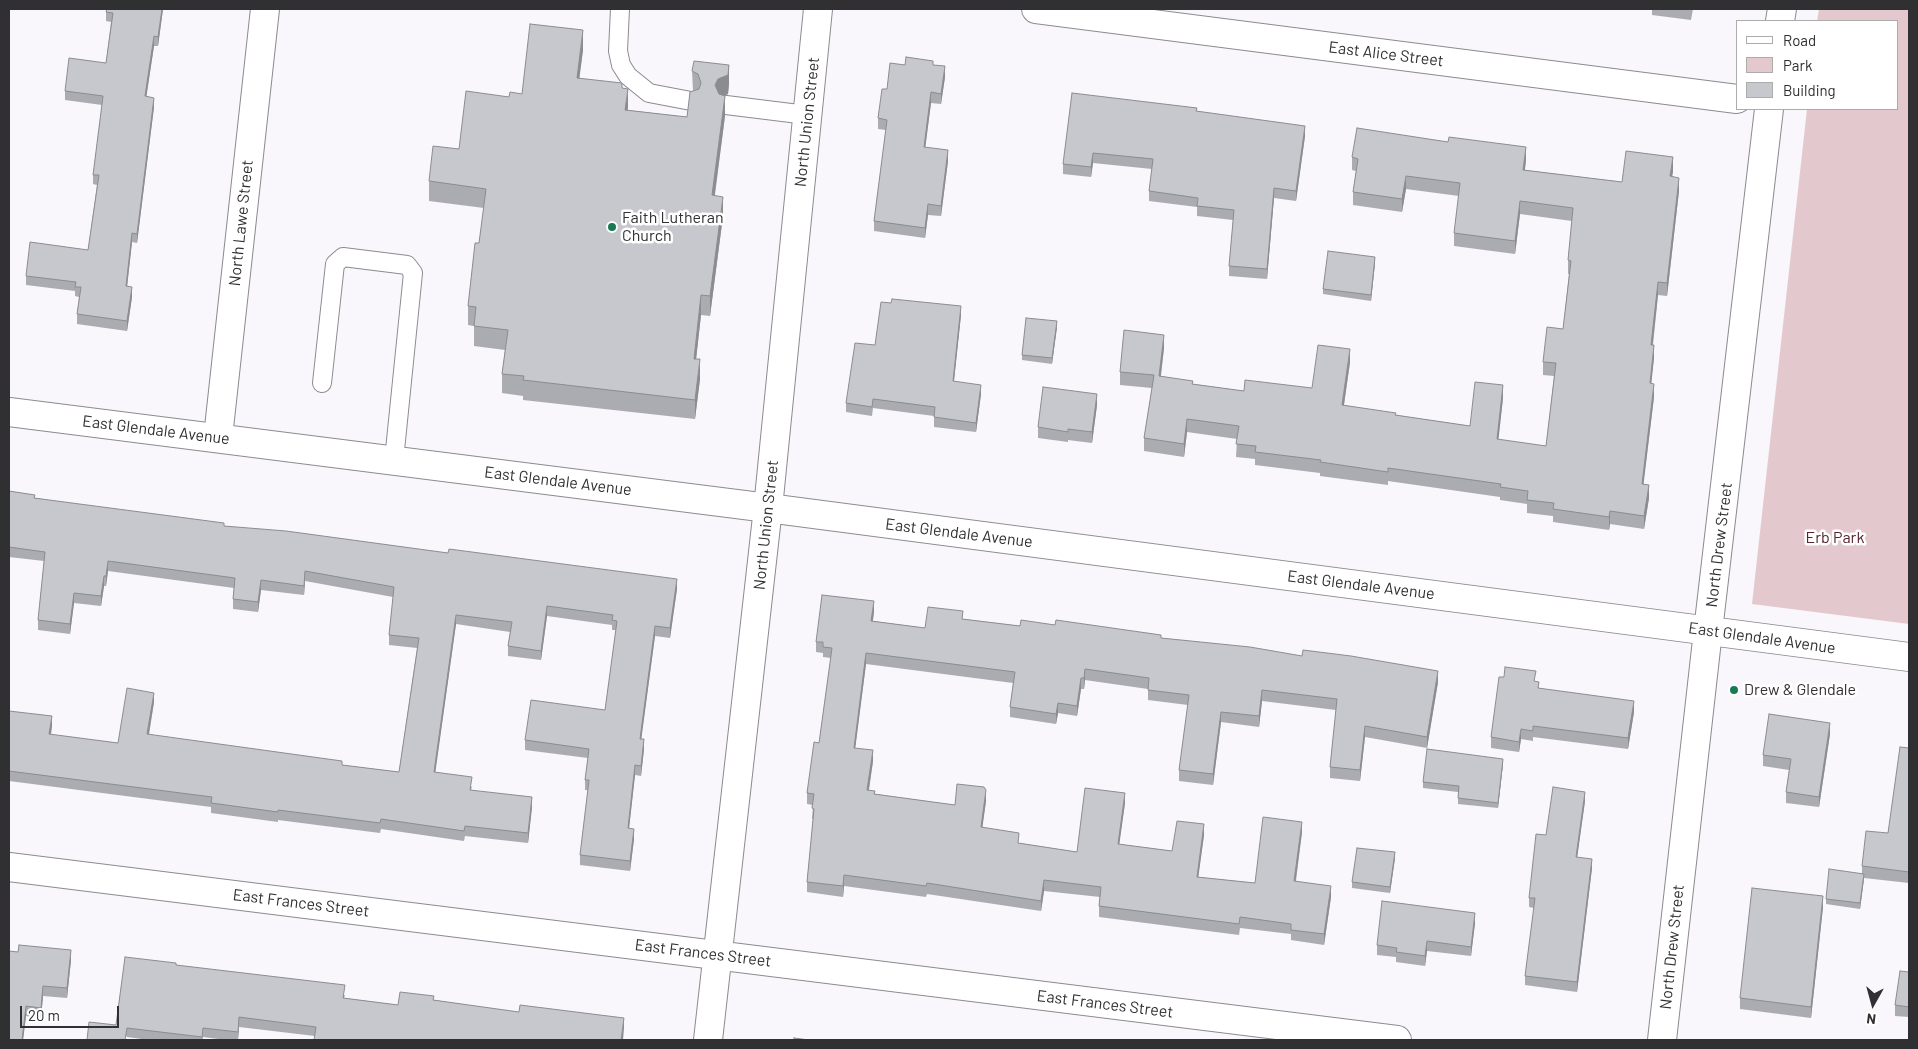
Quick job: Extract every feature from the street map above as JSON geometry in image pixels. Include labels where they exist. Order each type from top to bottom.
[{"type":"street","name":"North Lawe Street","points":[[218,437],[265,9]]},
{"type":"street","name":"North Union Street","points":[[708,1040],[768,508],[818,9]]},
{"type":"street","name":"East Alice Street","points":[[1036,9],[1736,99]]},
{"type":"street","name":"North Drew Street","points":[[1662,1040],[1769,110]]},
{"type":"street","name":"East Glendale Avenue","points":[[9,412],[768,508],[1909,658]]},
{"type":"street","name":"East Frances Street","points":[[9,867],[1397,1040]]},
{"type":"lane","points":[[620,9],[618,51],[621,65],[628,76],[649,93],[691,101]]},
{"type":"lane","points":[[726,105],[807,115]]},
{"type":"lane","points":[[322,384],[336,264],[344,257],[407,265],[413,273],[394,460]]},
{"type":"green space","name":"Erb Park","points":[[1819,9],[1909,9],[1909,624],[1752,604],[1807,110],[1898,110],[1898,20],[1817,20]]},
{"type":"building","points":[[107,9],[162,9],[158,37],[154,36],[145,96],[154,98],[137,234],[132,233],[126,286],[132,287],[127,321],[77,314],[81,287],[75,287],[76,282],[26,276],[30,242],[88,250],[99,175],[93,175],[103,96],[65,91],[69,58],[106,63],[113,13],[106,12]]},
{"type":"building","name":"Faith Lutheran Church","points":[[530,24],[583,30],[577,78],[622,83],[622,88],[628,89],[625,110],[687,117],[690,92],[699,89],[701,83],[698,74],[692,71],[694,61],[729,65],[728,75],[718,79],[715,85],[719,94],[725,96],[712,195],[723,197],[710,296],[701,295],[694,359],[700,359],[695,400],[523,380],[524,376],[502,374],[508,330],[474,326],[476,307],[468,306],[475,243],[479,243],[486,189],[429,181],[433,146],[459,149],[466,91],[509,97],[510,92],[522,94]]},
{"type":"building","points":[[906,57],[933,61],[933,65],[945,66],[941,94],[931,92],[924,147],[948,150],[941,206],[928,204],[925,228],[874,221],[887,120],[878,118],[882,89],[887,89],[890,63],[905,65]]},
{"type":"building","points":[[1072,93],[1197,108],[1196,111],[1305,126],[1296,191],[1274,188],[1267,269],[1229,266],[1234,210],[1197,206],[1198,198],[1149,191],[1153,159],[1093,153],[1091,167],[1063,164]]},
{"type":"building","points":[[1357,128],[1448,142],[1449,137],[1526,147],[1523,170],[1622,182],[1626,151],[1673,157],[1670,176],[1679,178],[1667,283],[1658,282],[1651,345],[1654,345],[1650,383],[1654,384],[1642,484],[1649,485],[1644,516],[1610,511],[1609,517],[1553,509],[1554,503],[1527,500],[1528,491],[1500,487],[1501,484],[1388,468],[1388,472],[1320,462],[1321,460],[1255,452],[1256,446],[1236,444],[1239,426],[1187,419],[1184,444],[1144,438],[1154,375],[1120,372],[1124,330],[1164,335],[1159,376],[1193,381],[1192,384],[1244,391],[1245,380],[1312,388],[1318,345],[1350,349],[1342,405],[1470,426],[1475,382],[1503,385],[1497,439],[1546,446],[1556,363],[1543,362],[1547,327],[1563,329],[1571,261],[1568,260],[1573,208],[1520,201],[1515,241],[1454,233],[1460,183],[1406,176],[1402,199],[1353,192],[1358,159],[1352,157]]},
{"type":"building","points":[[1328,251],[1375,257],[1371,295],[1323,289]]},
{"type":"building","points":[[892,299],[961,306],[953,381],[981,385],[976,423],[934,417],[935,407],[873,399],[872,407],[846,403],[855,343],[875,345],[881,302],[891,303]]},
{"type":"building","points":[[1026,318],[1057,321],[1052,358],[1022,355]]},
{"type":"building","points":[[1043,387],[1097,394],[1092,432],[1068,429],[1068,432],[1038,427]]},
{"type":"building","points":[[9,491],[35,495],[34,498],[224,523],[224,526],[286,531],[448,553],[449,549],[677,579],[670,628],[655,626],[640,739],[644,739],[641,766],[635,765],[628,828],[634,829],[630,861],[580,855],[589,780],[585,780],[589,749],[525,740],[531,700],[605,710],[617,621],[612,620],[613,615],[547,606],[541,651],[508,646],[512,622],[456,615],[434,772],[472,777],[470,790],[532,797],[528,833],[465,826],[464,831],[381,819],[380,823],[278,810],[278,812],[211,803],[212,797],[9,771],[9,711],[52,716],[49,734],[118,743],[127,688],[154,693],[147,734],[342,761],[342,765],[399,772],[419,638],[389,635],[394,587],[305,571],[304,586],[261,580],[258,602],[233,599],[235,578],[108,561],[101,596],[74,593],[70,624],[38,620],[45,552],[9,547]]},
{"type":"building","points":[[822,595],[874,601],[871,621],[925,628],[928,607],[963,611],[962,619],[1020,626],[1021,620],[1055,625],[1056,620],[1161,635],[1161,638],[1250,647],[1302,656],[1303,650],[1438,671],[1427,737],[1365,726],[1360,770],[1330,767],[1337,699],[1262,690],[1259,716],[1221,712],[1213,774],[1179,770],[1189,695],[1148,690],[1149,678],[1085,669],[1084,678],[1081,678],[1077,706],[1058,703],[1056,714],[1010,707],[1015,672],[866,653],[854,748],[873,750],[867,790],[875,791],[874,794],[955,805],[957,784],[984,787],[986,790],[981,827],[1019,833],[1018,843],[1077,852],[1085,788],[1125,793],[1118,844],[1172,851],[1177,821],[1204,824],[1197,877],[1255,883],[1263,817],[1302,822],[1294,881],[1331,886],[1324,934],[1291,930],[1291,924],[1240,917],[1239,924],[1099,906],[1101,887],[1044,880],[1041,901],[927,883],[926,886],[844,875],[843,886],[807,882],[814,794],[807,793],[814,742],[819,743],[832,648],[823,647],[823,642],[816,642]]},
{"type":"building","points":[[1505,667],[1536,671],[1534,681],[1539,682],[1538,688],[1634,701],[1628,738],[1533,726],[1533,731],[1521,729],[1519,742],[1491,737],[1499,677],[1504,677]]},
{"type":"building","points":[[1769,714],[1830,723],[1819,797],[1786,792],[1791,759],[1763,755]]},
{"type":"building","points":[[1900,747],[1909,748],[1909,872],[1862,866],[1866,831],[1888,833]]},
{"type":"building","points":[[1427,749],[1503,759],[1498,803],[1458,798],[1459,786],[1423,782]]},
{"type":"building","points":[[1553,787],[1585,792],[1576,857],[1592,859],[1577,982],[1525,976],[1535,898],[1529,898],[1536,834],[1546,835]]},
{"type":"building","points":[[1357,848],[1395,852],[1390,887],[1352,882]]},
{"type":"building","points":[[1829,869],[1864,874],[1860,903],[1826,899]]},
{"type":"building","points":[[1752,888],[1823,896],[1811,1007],[1740,998]]},
{"type":"building","points":[[1382,901],[1475,913],[1471,947],[1427,941],[1425,956],[1396,952],[1397,948],[1377,945]]},
{"type":"building","points":[[19,945],[71,950],[67,988],[43,986],[41,1008],[26,1006],[22,1040],[9,1040],[9,951],[18,952]]},
{"type":"building","points":[[125,957],[345,985],[343,998],[398,1005],[400,992],[434,996],[433,1000],[519,1012],[520,1005],[624,1018],[621,1040],[314,1040],[316,1027],[239,1017],[238,1032],[203,1028],[202,1037],[127,1028],[125,1040],[87,1040],[89,1022],[116,1025]]},
{"type":"building","points":[[1900,971],[1909,972],[1909,1007],[1895,1005]]},
{"type":"place","name":"Faith Lutheran Church","points":[[612,227]]},
{"type":"place","name":"Drew & Glendale","points":[[1734,690]]}]
